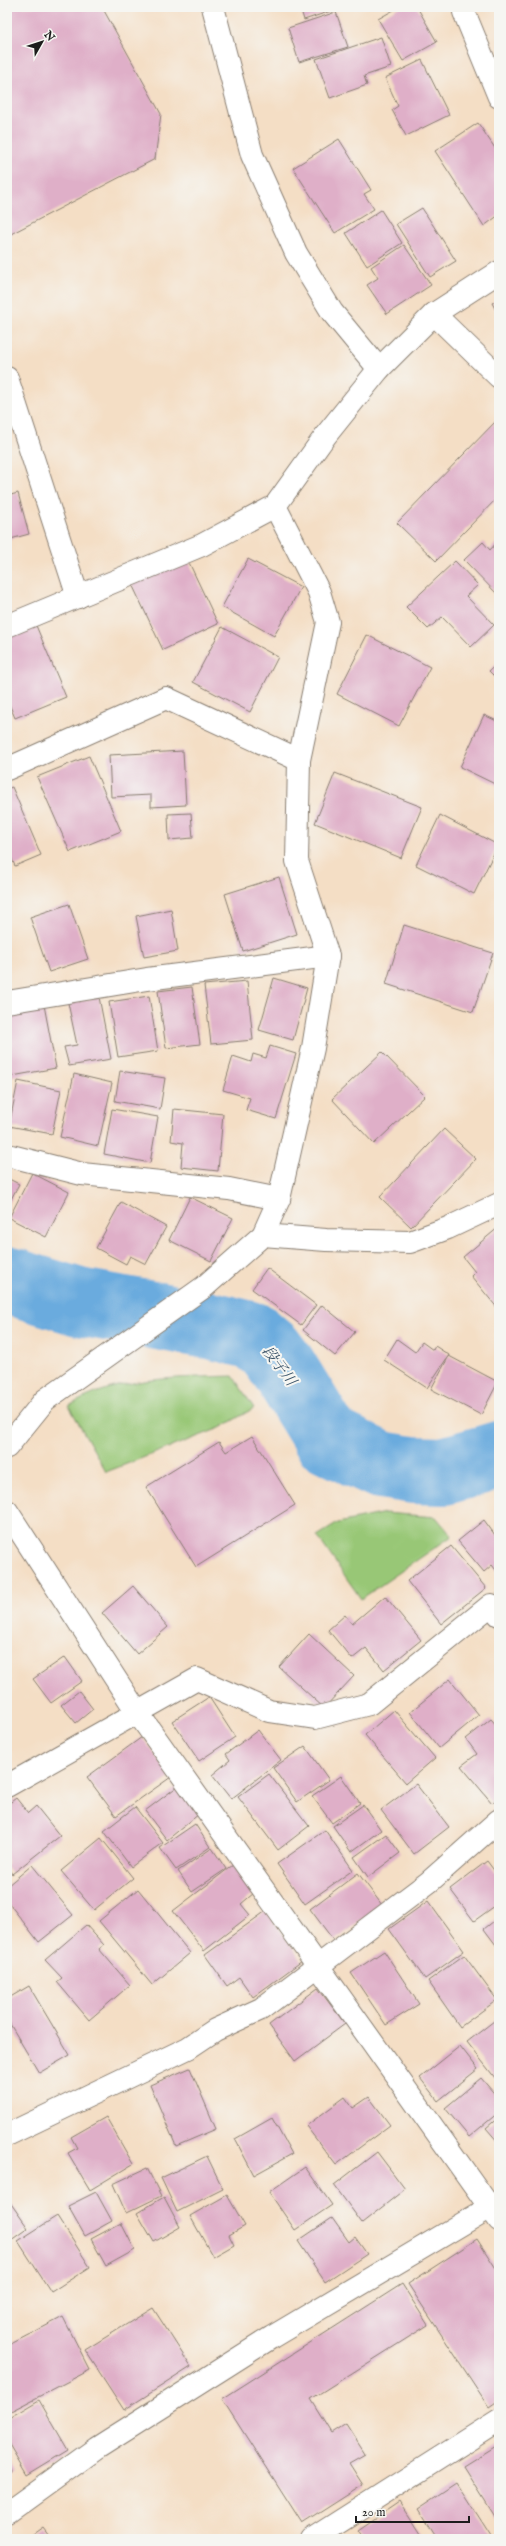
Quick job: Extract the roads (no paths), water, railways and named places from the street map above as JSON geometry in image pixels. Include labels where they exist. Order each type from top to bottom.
[{"type":"street","points":[[213,7],[252,155],[296,252],[332,312],[379,369]]},
{"type":"street","points":[[464,12],[499,97]]},
{"type":"street","points":[[7,626],[78,598],[202,544],[275,506],[326,436],[379,369],[434,314],[499,272]]},
{"type":"street","points":[[434,314],[499,378]]},
{"type":"street","points":[[7,378],[78,598]]},
{"type":"street","points":[[7,1447],[45,1400],[204,1287],[263,1235],[279,1199],[313,1048],[328,956],[297,861],[299,760],[328,622],[319,592],[275,506]]},
{"type":"street","points":[[7,768],[166,698],[299,760]]},
{"type":"street","points":[[7,1002],[147,979],[328,956]]},
{"type":"street","points":[[7,1155],[82,1174],[229,1189],[279,1199]]},
{"type":"street","points":[[263,1235],[326,1240],[410,1242],[448,1228],[499,1204]]},
{"type":"street","points":[[7,1511],[138,1712],[496,2210],[258,2346],[97,2448],[7,2513]]},
{"type":"street","points":[[7,1786],[197,1679],[269,1711],[315,1718],[369,1704],[491,1605],[499,1615]]},
{"type":"street","points":[[7,2135],[188,2048],[215,2030],[261,2009],[429,1882],[499,1820]]},
{"type":"street","points":[[312,2539],[499,2420]]},
{"type":"waterway","name":"段子川","points":[[7,1280],[79,1302],[214,1326],[254,1336],[270,1350],[283,1367],[327,1439],[381,1465],[413,1470],[444,1471],[499,1455]]}]
